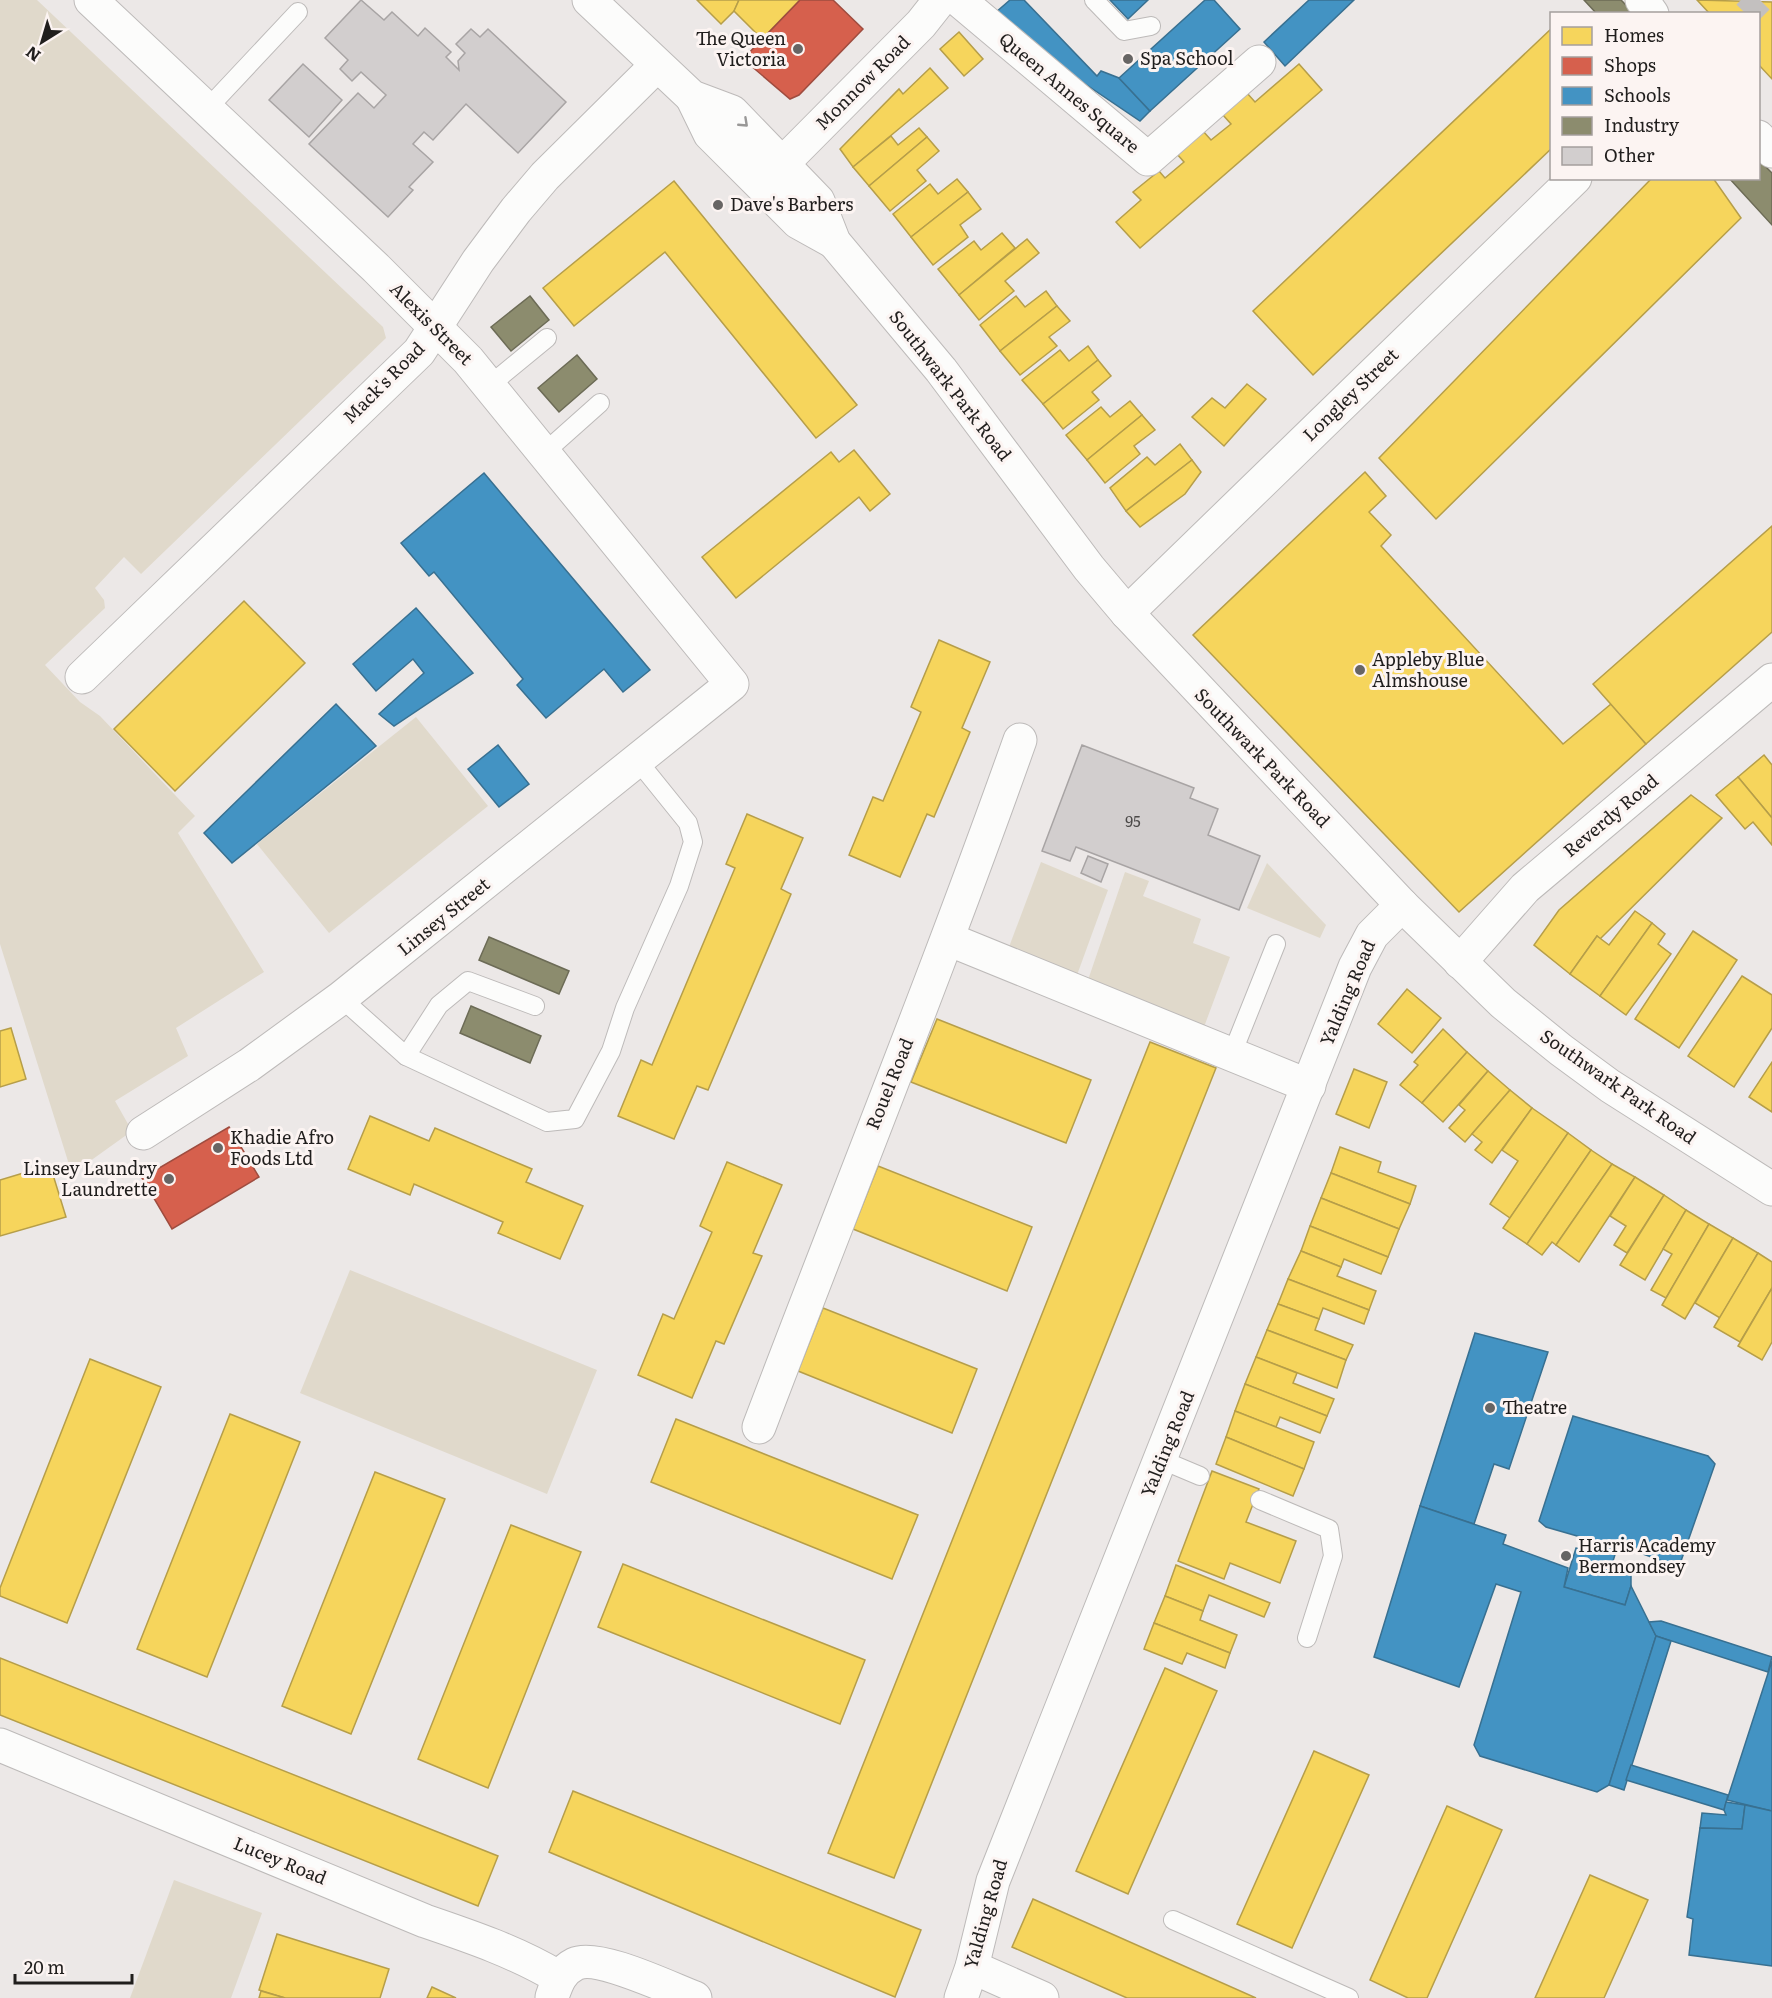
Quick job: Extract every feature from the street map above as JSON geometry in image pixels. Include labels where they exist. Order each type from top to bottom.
[{"type":"street","name":"Alexis Street","points":[[91,0],[436,328],[490,385],[732,684]]},
{"type":"street","name":"Southwark Park Road","points":[[589,0],[692,97],[710,134],[798,222],[834,242]]},
{"type":"street","name":"Monnow Road","points":[[783,163],[921,24],[940,0]]},
{"type":"street","name":"Queen Annes Square","points":[[959,0],[1148,159],[1259,62]]},
{"type":"street","name":"Mack's Road","points":[[82,677],[419,352],[478,261],[532,191],[657,64]]},
{"type":"street","name":"Southwark Park Road","points":[[692,97],[732,112],[818,201],[834,242],[941,370],[1089,568],[1127,613],[1402,905],[1503,1003],[1561,1050],[1635,1102],[1772,1189]]},
{"type":"street","points":[[1760,139],[1772,151]]},
{"type":"street","name":"Longley Street","points":[[1127,613],[1573,180]]},
{"type":"street","name":"Reverdy Road","points":[[1460,962],[1524,888],[1772,680]]},
{"type":"street","name":"Linsey Street","points":[[143,1133],[249,1065],[342,998],[732,684]]},
{"type":"street","name":"Rouel Road","points":[[759,1427],[871,1131],[948,939],[1020,740]]},
{"type":"street","name":"Yalding Road","points":[[961,1998],[972,1967],[993,1881],[1360,959],[1372,935],[1402,905]]},
{"type":"street","points":[[948,939],[1309,1086]]},
{"type":"street","name":"Lucey Road","points":[[0,1745],[425,1921],[525,1958],[555,1988]]},
{"type":"street","points":[[555,1988],[577,1963],[600,1962],[695,1998]]},
{"type":"street","points":[[972,1967],[1042,1998]]},
{"type":"lane","points":[[1094,0],[1124,31],[1151,26]]},
{"type":"lane","points":[[207,110],[298,12]]},
{"type":"lane","points":[[490,385],[547,338]]},
{"type":"lane","points":[[545,452],[600,404]]},
{"type":"lane","points":[[342,998],[406,1056],[547,1122],[575,1119],[611,1051],[625,1008],[679,886],[693,842],[688,823],[638,761]]},
{"type":"lane","points":[[1232,1054],[1276,944]]},
{"type":"lane","points":[[406,1056],[439,1005],[468,981],[535,1006]]},
{"type":"lane","points":[[1162,1460],[1200,1476]]},
{"type":"lane","points":[[1260,1500],[1329,1529],[1333,1556],[1308,1638]]},
{"type":"lane","points":[[1173,1920],[1349,1998]]},
{"type":"shaded area","points":[[0,0],[37,0],[383,327],[386,338],[141,574],[124,557],[95,588],[104,600],[105,608],[45,665],[80,702],[100,716],[195,816],[178,833],[264,972],[176,1028],[188,1056],[115,1101],[132,1131],[72,1174],[0,944]]},
{"type":"shaded area","points":[[416,717],[488,806],[329,933],[257,844]]},
{"type":"shaded area","points":[[1041,862],[1108,890],[1077,975],[1009,947]]},
{"type":"shaded area","points":[[1267,863],[1326,925],[1320,938],[1247,908]]},
{"type":"shaded area","points":[[1125,872],[1149,881],[1143,896],[1201,919],[1193,943],[1230,957],[1204,1027],[1088,980]]},
{"type":"shaded area","points":[[350,1270],[597,1370],[547,1494],[300,1393]]},
{"type":"shaded area","points":[[174,1880],[262,1913],[231,1998],[130,1998]]},
{"type":"building: Homes","points":[[697,0],[739,0],[734,11],[721,24]]},
{"type":"building: Homes","points":[[739,0],[800,0],[762,39],[734,11]]},
{"type":"building: Homes","points":[[1697,0],[1772,2],[1772,79],[1760,66],[1760,12],[1708,12]]},
{"type":"building: Homes","points":[[1550,30],[1550,150],[1313,375],[1253,311]]},
{"type":"building: Homes","points":[[959,32],[983,59],[964,76],[940,49]]},
{"type":"building: Homes","points":[[1299,64],[1322,90],[1140,248],[1116,222],[1141,200],[1133,192],[1159,171],[1165,178],[1184,162],[1177,154],[1203,131],[1211,140],[1231,124],[1223,115],[1247,93],[1255,102]]},
{"type":"building: Homes","points":[[930,68],[948,88],[853,167],[840,149],[899,89],[903,94]]},
{"type":"building: Homes","points":[[919,128],[927,137],[869,186],[853,167],[891,136],[898,145]]},
{"type":"building: Homes","points":[[927,137],[939,151],[917,170],[926,181],[890,211],[869,186]]},
{"type":"building: Homes","points":[[957,179],[968,192],[911,237],[893,214],[930,184],[938,194]]},
{"type":"building: Homes","points":[[1650,180],[1714,180],[1741,218],[1436,519],[1379,458]]},
{"type":"building: Homes","points":[[674,181],[857,405],[816,438],[665,252],[574,326],[543,288]]},
{"type":"building: Homes","points":[[968,192],[981,209],[960,225],[968,237],[933,265],[911,237]]},
{"type":"building: Homes","points":[[1002,233],[1015,248],[959,295],[938,269],[974,241],[981,250]]},
{"type":"building: Homes","points":[[1027,239],[1039,253],[1005,281],[1014,291],[979,320],[959,295]]},
{"type":"building: Homes","points":[[1046,291],[1057,306],[1000,351],[980,325],[1016,296],[1025,307]]},
{"type":"building: Homes","points":[[1057,306],[1070,321],[1049,337],[1057,346],[1020,375],[1000,351]]},
{"type":"building: Homes","points":[[1088,346],[1098,360],[1043,404],[1022,380],[1060,350],[1069,361]]},
{"type":"building: Homes","points":[[1098,360],[1111,376],[1092,392],[1099,400],[1063,429],[1043,404]]},
{"type":"building: Homes","points":[[1247,384],[1266,399],[1224,446],[1192,417],[1212,398],[1225,408]]},
{"type":"building: Homes","points":[[1130,401],[1142,415],[1087,460],[1066,435],[1101,407],[1110,417]]},
{"type":"building: Homes","points":[[1142,415],[1155,430],[1134,446],[1140,454],[1105,483],[1087,460]]},
{"type":"building: Homes","points":[[1180,444],[1192,460],[1126,511],[1110,488],[1147,457],[1155,465]]},
{"type":"building: Homes","points":[[854,450],[890,494],[870,511],[859,497],[736,598],[702,557],[831,452],[839,462]]},
{"type":"building: Homes","points":[[1192,460],[1201,472],[1185,494],[1140,527],[1126,511]]},
{"type":"building: Homes","name":"Appleby Blue Almshouse","points":[[1365,472],[1386,496],[1369,512],[1391,535],[1381,546],[1563,744],[1611,704],[1646,744],[1459,912],[1193,635]]},
{"type":"building: Homes","points":[[1772,526],[1772,632],[1646,744],[1593,684]]},
{"type":"building: Homes","points":[[244,601],[305,663],[175,791],[114,729]]},
{"type":"building: Homes","points":[[939,640],[990,662],[962,728],[970,732],[934,817],[927,814],[900,877],[849,855],[873,797],[883,801],[921,712],[911,707]]},
{"type":"building: Homes","points":[[1764,755],[1772,765],[1772,818],[1738,777]]},
{"type":"building: Homes","points":[[1738,777],[1772,818],[1772,845],[1753,822],[1745,829],[1716,795]]},
{"type":"building: Homes","points":[[1691,795],[1722,818],[1600,939],[1597,936],[1570,974],[1534,945],[1559,910]]},
{"type":"building: Homes","points":[[747,814],[803,838],[781,889],[791,894],[708,1090],[697,1086],[674,1139],[618,1116],[641,1060],[652,1065],[735,868],[726,864]]},
{"type":"building: Homes","points":[[1635,911],[1652,923],[1600,996],[1570,974],[1597,936],[1609,945]]},
{"type":"building: Homes","points":[[1652,923],[1665,934],[1658,944],[1671,954],[1626,1015],[1600,996]]},
{"type":"building: Homes","points":[[1693,931],[1737,960],[1679,1048],[1635,1019]]},
{"type":"building: Homes","points":[[1742,976],[1772,995],[1772,1028],[1734,1087],[1688,1056]]},
{"type":"building: Homes","points":[[1407,989],[1441,1018],[1412,1053],[1378,1024]]},
{"type":"building: Homes","points":[[937,1019],[1091,1080],[1066,1143],[911,1082]]},
{"type":"building: Homes","points":[[11,1028],[26,1079],[0,1087],[0,1031]]},
{"type":"building: Homes","points":[[1443,1029],[1467,1052],[1422,1103],[1400,1085],[1418,1065],[1414,1062]]},
{"type":"building: Homes","points":[[1150,1042],[1216,1068],[894,1878],[828,1853]]},
{"type":"building: Homes","points":[[1467,1052],[1488,1071],[1443,1122],[1422,1103]]},
{"type":"building: Homes","points":[[1772,1062],[1772,1112],[1749,1097]]},
{"type":"building: Homes","points":[[1354,1069],[1387,1082],[1369,1128],[1336,1114]]},
{"type":"building: Homes","points":[[1488,1071],[1510,1090],[1465,1142],[1449,1128],[1465,1110],[1459,1105]]},
{"type":"building: Homes","points":[[1510,1090],[1532,1108],[1492,1163],[1475,1150],[1482,1142],[1472,1134]]},
{"type":"building: Homes","points":[[1532,1108],[1568,1133],[1510,1218],[1490,1204],[1518,1161],[1502,1150]]},
{"type":"building: Homes","points":[[370,1116],[429,1141],[435,1128],[532,1169],[526,1182],[583,1206],[560,1259],[498,1233],[503,1222],[414,1184],[410,1195],[348,1169]]},
{"type":"building: Homes","points":[[1568,1133],[1591,1150],[1527,1244],[1503,1228]]},
{"type":"building: Homes","points":[[1340,1147],[1381,1162],[1378,1172],[1416,1186],[1410,1204],[1331,1173]]},
{"type":"building: Homes","points":[[1591,1150],[1612,1164],[1556,1245],[1552,1242],[1542,1255],[1527,1244]]},
{"type":"building: Homes","points":[[727,1162],[782,1185],[753,1253],[762,1256],[724,1344],[716,1341],[692,1398],[638,1375],[663,1314],[674,1319],[712,1232],[700,1226]]},
{"type":"building: Homes","points":[[1612,1164],[1635,1177],[1579,1262],[1556,1245]]},
{"type":"building: Homes","points":[[50,1165],[66,1217],[0,1236],[0,1180]]},
{"type":"building: Homes","points":[[878,1166],[1032,1227],[1007,1291],[853,1229]]},
{"type":"building: Homes","points":[[1331,1173],[1410,1204],[1399,1229],[1321,1198]]},
{"type":"building: Homes","points":[[1635,1177],[1664,1195],[1627,1253],[1614,1245],[1626,1226],[1610,1216]]},
{"type":"building: Homes","points":[[1664,1195],[1686,1210],[1645,1280],[1620,1265]]},
{"type":"building: Homes","points":[[1321,1198],[1399,1229],[1388,1257],[1310,1226]]},
{"type":"building: Homes","points":[[1686,1210],[1709,1224],[1666,1298],[1651,1290],[1672,1254],[1663,1249]]},
{"type":"building: Homes","points":[[1709,1224],[1733,1238],[1685,1319],[1662,1305]]},
{"type":"building: Homes","points":[[1310,1226],[1388,1257],[1381,1274],[1344,1259],[1341,1267],[1301,1251]]},
{"type":"building: Homes","points":[[1733,1238],[1758,1253],[1720,1318],[1695,1303]]},
{"type":"building: Homes","points":[[1301,1251],[1341,1267],[1337,1276],[1376,1291],[1369,1310],[1288,1279]]},
{"type":"building: Homes","points":[[1758,1253],[1772,1262],[1772,1288],[1740,1342],[1714,1327]]},
{"type":"building: Homes","points":[[1288,1279],[1369,1310],[1364,1324],[1323,1308],[1319,1319],[1278,1304]]},
{"type":"building: Homes","points":[[1772,1288],[1772,1342],[1762,1360],[1738,1346]]},
{"type":"building: Homes","points":[[1278,1304],[1319,1319],[1315,1330],[1353,1345],[1346,1360],[1267,1330]]},
{"type":"building: Homes","points":[[823,1308],[977,1369],[952,1433],[798,1371]]},
{"type":"building: Homes","points":[[1267,1330],[1346,1360],[1337,1388],[1256,1357]]},
{"type":"building: Homes","points":[[1256,1357],[1297,1373],[1293,1383],[1334,1399],[1327,1416],[1245,1384]]},
{"type":"building: Homes","points":[[90,1359],[161,1387],[67,1623],[0,1596],[0,1588]]},
{"type":"building: Homes","points":[[1245,1384],[1327,1416],[1320,1433],[1280,1417],[1276,1427],[1235,1411]]},
{"type":"building: Homes","points":[[1235,1411],[1314,1442],[1304,1469],[1226,1437]]},
{"type":"building: Homes","points":[[230,1414],[300,1442],[207,1677],[137,1649]]},
{"type":"building: Homes","points":[[676,1419],[918,1515],[892,1579],[651,1482]]},
{"type":"building: Homes","points":[[1226,1437],[1304,1469],[1293,1496],[1216,1464]]},
{"type":"building: Homes","points":[[1212,1471],[1259,1489],[1246,1522],[1296,1541],[1280,1583],[1230,1563],[1224,1579],[1178,1561]]},
{"type":"building: Homes","points":[[375,1472],[445,1499],[351,1734],[282,1706]]},
{"type":"building: Homes","points":[[511,1525],[581,1552],[488,1788],[418,1759]]},
{"type":"building: Homes","points":[[623,1564],[865,1660],[840,1724],[598,1627]]},
{"type":"building: Homes","points":[[1176,1565],[1270,1603],[1264,1617],[1209,1595],[1203,1611],[1165,1596]]},
{"type":"building: Homes","points":[[1165,1596],[1203,1611],[1200,1620],[1237,1635],[1230,1653],[1154,1623]]},
{"type":"building: Homes","points":[[1154,1623],[1230,1653],[1225,1668],[1187,1653],[1182,1664],[1144,1649]]},
{"type":"building: Homes","points":[[0,1658],[498,1856],[478,1906],[0,1715]]},
{"type":"building: Homes","points":[[1165,1668],[1217,1691],[1128,1894],[1076,1871]]},
{"type":"building: Homes","points":[[1314,1751],[1369,1775],[1292,1948],[1237,1924]]},
{"type":"building: Homes","points":[[573,1791],[921,1930],[895,1997],[549,1852]]},
{"type":"building: Homes","points":[[1447,1806],[1502,1830],[1427,1998],[1408,1998],[1370,1980]]},
{"type":"building: Homes","points":[[1590,1875],[1648,1900],[1604,1998],[1535,1998]]},
{"type":"building: Homes","points":[[1033,1899],[1256,1998],[1127,1998],[1012,1947]]},
{"type":"building: Homes","points":[[277,1934],[389,1969],[380,1998],[285,1998],[259,1990]]},
{"type":"building: Homes","points":[[432,1987],[456,1998],[427,1998]]},
{"type":"building: Homes","points":[[261,1991],[285,1998],[259,1998]]},
{"type":"building: Shops","name":"The Queen Victoria","points":[[800,0],[833,0],[863,29],[799,95],[790,99],[743,59]]},
{"type":"building: Shops","points":[[229,1127],[259,1177],[172,1229],[142,1178]]},
{"type":"building: Schools","points":[[1010,0],[1024,0],[1097,76],[1101,71],[1119,78],[1150,111],[1140,121],[1026,44],[995,13]]},
{"type":"building: Schools","points":[[1110,0],[1148,0],[1128,19]]},
{"type":"building: Schools","points":[[1205,0],[1214,0],[1240,29],[1150,111],[1119,78]]},
{"type":"building: Schools","points":[[1309,0],[1354,0],[1285,66],[1264,42]]},
{"type":"building: Schools","points":[[484,473],[650,670],[623,692],[604,669],[546,718],[517,685],[523,679],[434,572],[429,576],[401,543]]},
{"type":"building: Schools","points":[[416,608],[473,673],[394,726],[379,714],[424,673],[413,659],[376,691],[353,664]]},
{"type":"building: Schools","points":[[336,704],[376,746],[232,863],[204,833]]},
{"type":"building: Schools","points":[[498,745],[529,784],[499,807],[468,769]]},
{"type":"building: Schools","name":"Theatre","points":[[1475,1333],[1548,1352],[1509,1469],[1494,1464],[1474,1524],[1420,1506]]},
{"type":"building: Schools","points":[[1573,1416],[1708,1456],[1715,1464],[1681,1561],[1676,1566],[1618,1545],[1613,1561],[1631,1568],[1631,1586],[1625,1605],[1564,1587],[1576,1548],[1595,1551],[1598,1542],[1546,1527],[1539,1521]]},
{"type":"building: Schools","points":[[1420,1506],[1506,1535],[1503,1544],[1568,1568],[1564,1587],[1625,1605],[1631,1586],[1656,1636],[1609,1785],[1597,1792],[1480,1756],[1474,1745],[1521,1592],[1496,1584],[1459,1687],[1374,1657]]},
{"type":"building: Schools","points":[[1661,1621],[1772,1657],[1768,1672],[1656,1636],[1649,1622]]},
{"type":"building: Schools","points":[[1656,1636],[1671,1641],[1624,1790],[1609,1785]]},
{"type":"building: Schools","points":[[1772,1661],[1772,1811],[1727,1800]]},
{"type":"building: Schools","points":[[1631,1765],[1728,1795],[1724,1810],[1626,1780]]},
{"type":"building: Schools","points":[[1726,1802],[1745,1805],[1742,1829],[1700,1828],[1702,1813],[1726,1815],[1724,1810]]},
{"type":"building: Schools","points":[[1745,1805],[1772,1811],[1772,1966],[1689,1955],[1693,1919],[1687,1917],[1700,1828],[1742,1829]]},
{"type":"building: Industry","points":[[1584,0],[1621,0],[1631,10],[1630,12],[1595,12]]},
{"type":"building: Industry","points":[[1760,161],[1772,173],[1772,225],[1731,180],[1760,180]]},
{"type":"building: Industry","points":[[530,296],[549,320],[511,351],[491,327]]},
{"type":"building: Industry","points":[[577,355],[597,379],[559,412],[538,388]]},
{"type":"building: Industry","points":[[489,937],[569,971],[559,994],[479,960]]},
{"type":"building: Industry","points":[[471,1006],[541,1036],[530,1063],[460,1033]]},
{"type":"building: Other","points":[[361,0],[384,20],[392,12],[418,36],[425,28],[451,52],[446,57],[459,70],[458,61],[465,53],[456,44],[471,29],[480,37],[488,29],[566,102],[518,153],[466,104],[433,140],[424,132],[413,144],[433,162],[409,187],[413,190],[388,217],[309,144],[358,93],[374,108],[386,95],[361,72],[352,81],[340,69],[348,60],[325,38]]},
{"type":"building: Other","points":[[303,64],[342,100],[309,137],[269,100]]},
{"type":"building: Other","points":[[1082,745],[1194,788],[1190,798],[1218,809],[1208,835],[1260,856],[1239,910],[1076,847],[1070,861],[1042,851]]},
{"type":"building: Other","points":[[1088,856],[1108,864],[1101,882],[1081,873]]},
{"type":"tunnel","points":[[1748,12],[1760,0]]},
{"type":"place","name":"The Queen Victoria","points":[[798,49]]},
{"type":"place","name":"Spa School","points":[[1128,59]]},
{"type":"place","name":"Dave's Barbers","points":[[718,205]]},
{"type":"place","name":"Appleby Blue Almshouse","points":[[1360,670]]},
{"type":"place","name":"Khadie Afro Foods Ltd","points":[[218,1148]]},
{"type":"place","name":"Linsey Laundry Laundrette","points":[[169,1179]]},
{"type":"place","name":"Theatre","points":[[1490,1408]]},
{"type":"place","name":"Harris Academy Bermondsey","points":[[1566,1556]]}]
